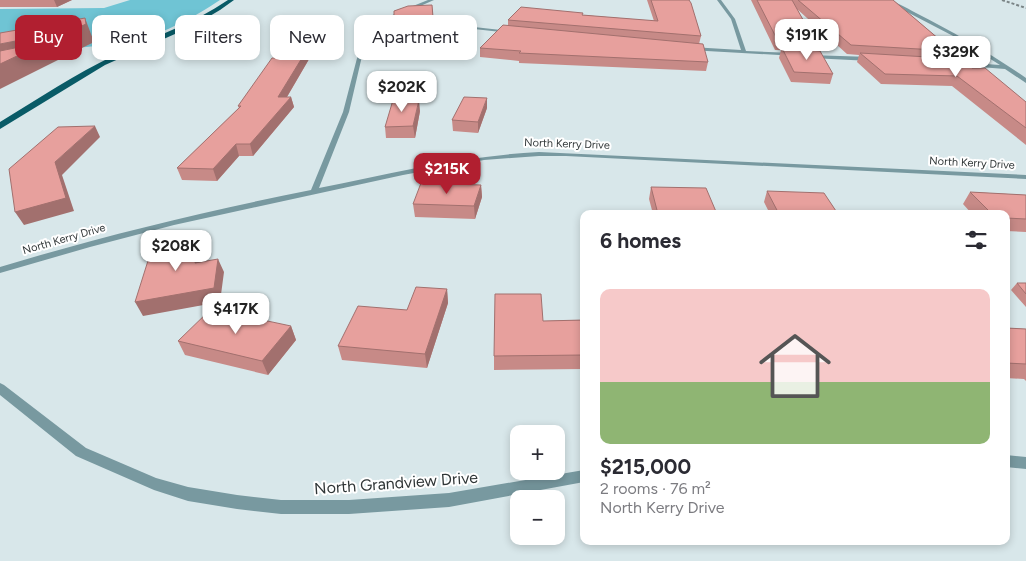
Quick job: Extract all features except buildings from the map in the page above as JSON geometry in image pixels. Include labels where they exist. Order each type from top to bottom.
[{"type":"main road","points":[[0,126],[89,72],[212,13],[231,0]]},
{"type":"street","points":[[397,15],[432,0]]},
{"type":"street","points":[[719,0],[733,20],[744,52]]},
{"type":"street","points":[[886,0],[936,25],[1007,67],[1026,81]]},
{"type":"street","points":[[477,28],[521,33]]},
{"type":"street","points":[[688,48],[799,55]]},
{"type":"street","points":[[808,56],[880,60]]},
{"type":"street","points":[[314,191],[346,112],[359,60]]},
{"type":"street","points":[[949,64],[1007,67]]},
{"type":"street","name":"North Kerry Drive","points":[[0,270],[133,232],[314,191],[484,158],[537,153],[1026,177]]},
{"type":"street","name":"North Grandview Drive","points":[[0,388],[82,452],[154,484],[188,494],[237,502],[281,507],[349,507],[449,500],[580,477]]},
{"type":"street","points":[[1010,461],[1026,463]]},
{"type":"shaded area","points":[[130,0],[220,0],[195,15],[175,15],[175,25],[165,30],[165,15],[92,15],[92,46],[86,47],[82,47],[82,15],[15,15],[15,50],[0,51],[0,9],[104,8]]},
{"type":"railway","points":[[1002,0],[1026,8]]}]
